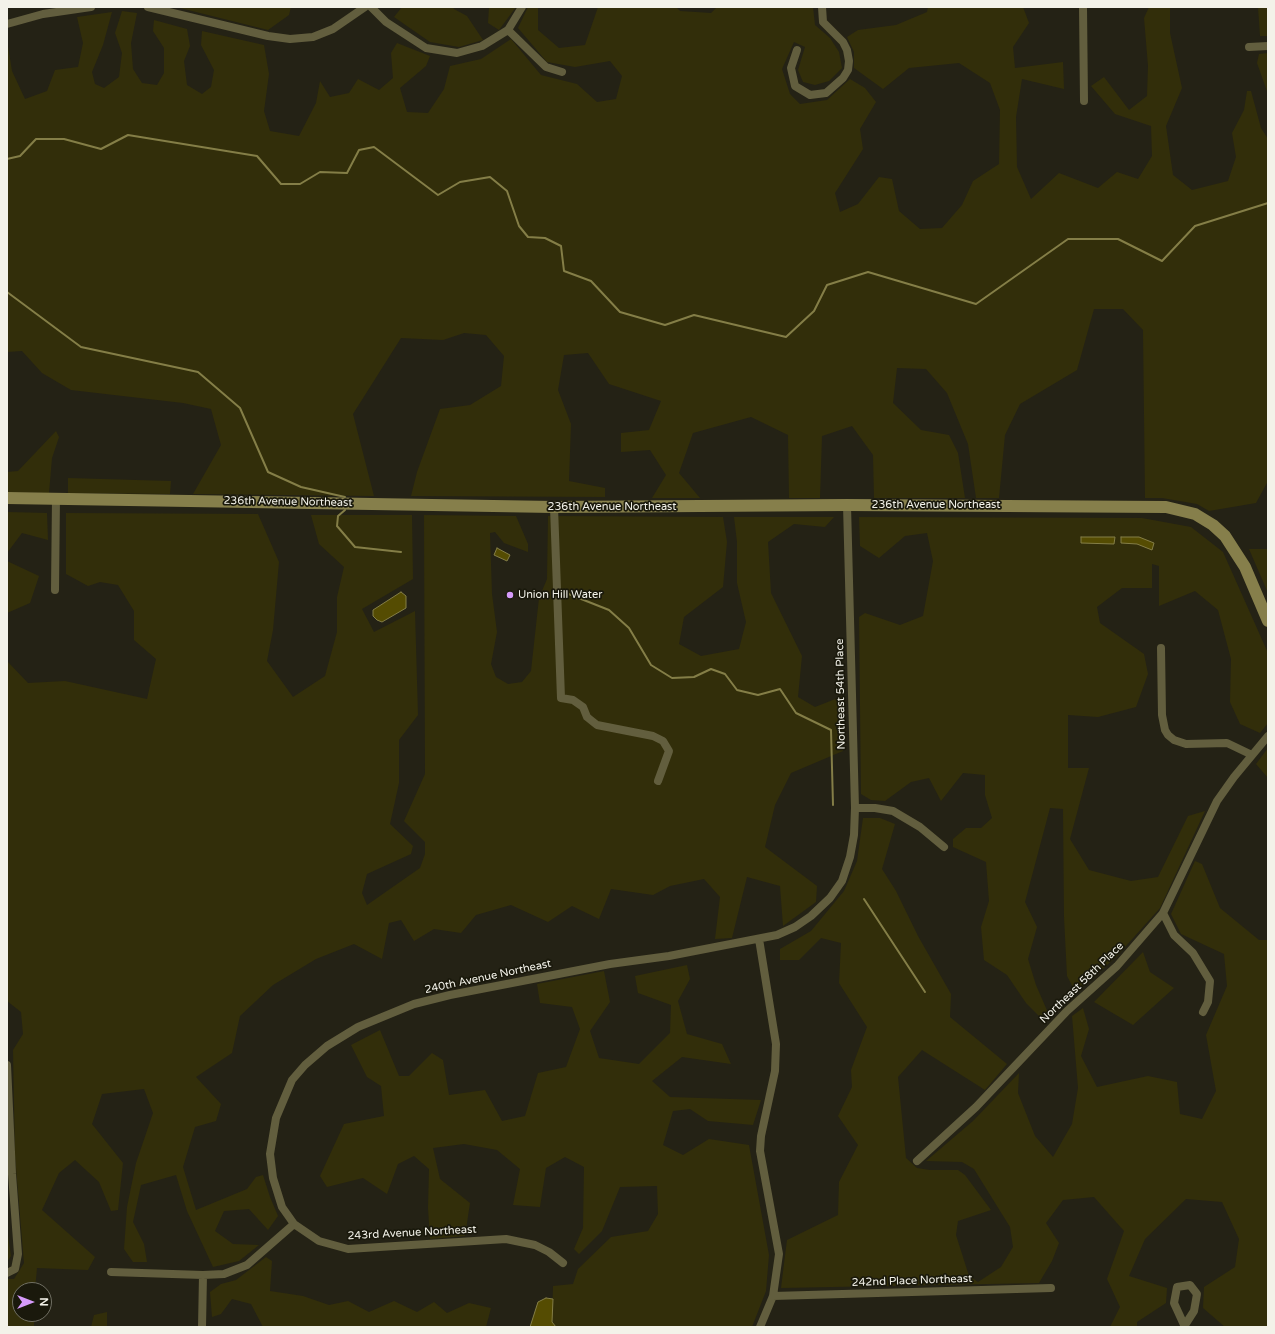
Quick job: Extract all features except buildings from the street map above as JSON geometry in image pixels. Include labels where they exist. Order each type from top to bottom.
[{"type":"street","points":[[7,24],[43,14],[91,7]]},
{"type":"street","points":[[148,7],[268,36],[290,38],[313,37],[333,29],[365,7]]},
{"type":"street","points":[[370,7],[386,22],[426,48],[458,53],[482,46],[508,30],[522,7]]},
{"type":"street","points":[[797,50],[791,68],[795,86],[810,95],[826,93],[843,78],[848,70],[848,50],[843,42],[823,22],[822,7]]},
{"type":"street","points":[[1083,7],[1084,101]]},
{"type":"street","points":[[508,30],[546,67],[562,72]]},
{"type":"street","points":[[1249,47],[1268,46]]},
{"type":"street","points":[[55,590],[56,497]]},
{"type":"street","name":"236th Avenue Northeast","points":[[7,498],[56,497],[554,507],[848,505],[1153,506],[1177,509],[1195,514],[1213,525],[1225,536],[1240,557],[1268,622]]},
{"type":"street","name":"Northeast 54th Place","points":[[842,881],[850,857],[854,835],[855,808],[848,505]]},
{"type":"street","points":[[554,507],[559,685],[561,698],[573,700],[583,707],[587,717],[597,725],[642,733],[663,741],[669,751],[658,781]]},
{"type":"street","points":[[1161,648],[1162,715],[1165,730],[1168,735],[1174,740],[1186,744],[1227,743],[1252,755]]},
{"type":"street","name":"Northeast 58th Place","points":[[917,1161],[976,1108],[1067,1011],[1117,966],[1163,913],[1218,800],[1268,736]]},
{"type":"street","points":[[855,808],[875,808],[893,811],[920,827],[944,847]]},
{"type":"street","name":"240th Avenue Northeast","points":[[294,1224],[282,1207],[273,1178],[270,1154],[276,1118],[292,1080],[305,1065],[327,1046],[358,1027],[414,1004],[450,995],[610,964],[669,956],[777,935],[795,927],[811,916],[830,898],[842,881]]},
{"type":"street","points":[[1163,913],[1174,935],[1193,953],[1210,981],[1208,1002],[1203,1012]]},
{"type":"street","points":[[759,939],[776,1044],[776,1071],[761,1136],[760,1151],[779,1254],[773,1296],[760,1327]]},
{"type":"street","points":[[7,1065],[18,1261],[13,1271],[7,1273]]},
{"type":"street","points":[[112,1272],[203,1275],[224,1274],[247,1265],[294,1224]]},
{"type":"street","name":"243rd Avenue Northeast","points":[[294,1224],[319,1241],[348,1249],[506,1239],[535,1245],[549,1252],[563,1264]]},
{"type":"street","points":[[202,1327],[203,1275]]},
{"type":"street","name":"242nd Place Northeast","points":[[773,1296],[1051,1288]]},
{"type":"shaded area","points":[[176,7],[291,7],[289,15],[268,30]]},
{"type":"shaded area","points":[[402,7],[453,7],[467,16],[483,40],[459,47],[430,42],[394,17]]},
{"type":"shaded area","points":[[489,7],[516,7],[499,30],[488,23]]},
{"type":"shaded area","points":[[528,7],[538,7],[538,30],[559,48],[585,45],[598,7],[676,7],[680,11],[711,13],[717,7],[813,7],[815,25],[830,38],[839,52],[842,68],[829,81],[815,85],[803,82],[798,70],[805,47],[794,42],[782,69],[790,94],[800,104],[827,100],[850,79],[865,88],[876,102],[860,129],[863,149],[835,193],[840,212],[858,204],[879,177],[892,179],[899,211],[920,229],[942,228],[962,205],[973,181],[999,164],[1000,110],[990,83],[959,63],[909,68],[883,89],[854,68],[854,52],[847,37],[858,30],[896,25],[927,12],[928,7],[1023,7],[1029,23],[1013,47],[1015,68],[1063,62],[1064,89],[1022,79],[1016,117],[1017,167],[1031,199],[1059,173],[1098,188],[1117,172],[1138,179],[1152,156],[1151,126],[1115,114],[1091,86],[1104,77],[1129,110],[1147,96],[1148,66],[1144,18],[1149,7],[1170,7],[1170,33],[1182,88],[1166,126],[1173,175],[1192,190],[1228,181],[1236,157],[1232,133],[1244,110],[1247,91],[1251,91],[1261,128],[1268,139],[1268,481],[1256,503],[1209,511],[1197,504],[1162,498],[1145,498],[1143,330],[1123,309],[1094,309],[1077,370],[1020,404],[1005,435],[999,498],[976,498],[968,444],[947,393],[926,369],[897,368],[893,403],[921,430],[949,435],[958,453],[965,498],[874,498],[873,455],[852,426],[822,436],[820,498],[789,498],[788,435],[751,417],[693,433],[679,473],[700,498],[652,498],[666,475],[650,450],[621,452],[621,433],[649,430],[661,401],[609,384],[588,353],[564,355],[558,390],[571,424],[569,481],[605,488],[605,497],[411,496],[417,472],[440,409],[470,405],[501,386],[504,356],[486,335],[464,333],[443,340],[401,338],[353,414],[374,496],[193,494],[221,445],[211,409],[183,403],[71,390],[42,373],[22,351],[7,352],[7,40],[12,71],[25,99],[47,91],[55,70],[78,67],[83,43],[77,17],[112,12],[103,45],[92,72],[95,84],[104,88],[119,77],[122,53],[115,33],[122,11],[137,13],[131,43],[133,69],[142,83],[157,85],[164,73],[164,48],[153,31],[154,20],[187,29],[190,46],[184,61],[187,85],[202,94],[211,87],[214,70],[201,45],[202,31],[264,45],[269,74],[264,111],[270,131],[299,136],[316,103],[320,81],[330,97],[349,93],[358,79],[379,90],[393,78],[391,53],[397,43],[430,56],[426,66],[400,88],[407,112],[428,113],[444,89],[450,66],[481,59],[511,39],[541,75],[577,84],[597,102],[616,99],[622,76],[610,61],[575,67],[547,62],[518,28]]},
{"type":"shaded area","points":[[1258,7],[1268,7],[1268,36],[1260,36]]},
{"type":"shaded area","points":[[1268,53],[1268,94],[1257,63],[1259,54]]},
{"type":"shaded area","points":[[56,431],[59,437],[52,458],[49,493],[7,492],[7,472],[18,471]]},
{"type":"shaded area","points":[[68,478],[171,481],[170,494],[68,493]]},
{"type":"shaded area","points":[[7,512],[47,513],[48,540],[22,533],[7,553]]},
{"type":"shaded area","points":[[66,513],[258,514],[279,562],[273,630],[267,661],[293,697],[325,676],[337,632],[337,597],[344,567],[319,544],[311,515],[412,515],[413,579],[362,609],[374,632],[415,611],[418,715],[399,740],[399,783],[390,824],[413,846],[411,854],[367,874],[362,893],[367,905],[420,868],[425,854],[425,842],[404,821],[425,774],[424,515],[516,516],[528,544],[528,552],[504,543],[495,532],[490,533],[492,594],[497,632],[491,664],[496,677],[508,684],[522,682],[531,671],[539,598],[547,579],[548,516],[723,517],[727,542],[723,587],[684,617],[679,644],[701,656],[739,649],[746,622],[737,583],[737,542],[734,517],[834,517],[825,527],[794,524],[768,542],[771,593],[802,656],[798,697],[815,707],[843,696],[843,751],[791,773],[775,805],[765,847],[817,886],[816,902],[783,926],[780,886],[747,877],[732,938],[715,939],[720,897],[704,879],[670,886],[653,895],[611,889],[599,919],[572,906],[548,922],[511,905],[476,915],[461,933],[434,929],[414,941],[401,920],[389,923],[382,959],[354,944],[316,959],[273,985],[240,1016],[232,1053],[196,1077],[221,1104],[216,1121],[195,1127],[183,1167],[196,1210],[247,1189],[256,1177],[263,1175],[278,1216],[268,1230],[249,1209],[224,1211],[215,1231],[233,1244],[259,1245],[239,1261],[213,1267],[187,1211],[176,1175],[141,1185],[133,1222],[144,1244],[147,1262],[133,1262],[124,1249],[127,1207],[136,1163],[153,1113],[144,1089],[102,1094],[92,1124],[123,1163],[118,1210],[111,1211],[99,1182],[75,1160],[59,1173],[42,1210],[95,1257],[88,1270],[37,1268],[36,1282],[12,1282],[12,1322],[34,1322],[34,1327],[7,1327],[7,1279],[14,1279],[24,1263],[15,1156],[13,1050],[23,1034],[21,1012],[7,1001],[7,661],[28,683],[65,681],[147,699],[156,659],[134,640],[134,611],[118,585],[100,582],[88,586],[66,574]]},
{"type":"shaded area","points":[[859,517],[1142,518],[1191,527],[1223,552],[1268,653],[1268,723],[1260,733],[1240,724],[1230,702],[1231,659],[1218,610],[1195,591],[1159,606],[1159,566],[1152,564],[1152,588],[1122,588],[1097,607],[1100,623],[1144,654],[1148,674],[1136,707],[1098,717],[1068,715],[1068,768],[1089,768],[1070,839],[1089,870],[1131,881],[1158,877],[1188,816],[1205,811],[1160,908],[1117,956],[1076,993],[1067,976],[1064,917],[1063,809],[1050,808],[1025,902],[1037,927],[1028,959],[1036,985],[1049,1015],[1044,1021],[1026,1003],[1007,975],[984,960],[981,927],[989,901],[986,862],[953,847],[953,839],[966,828],[981,828],[992,818],[985,795],[985,775],[963,773],[941,801],[929,778],[911,782],[885,801],[871,800],[861,794],[859,617],[865,613],[900,625],[923,616],[933,561],[927,533],[905,536],[879,558],[860,546]]},
{"type":"shaded area","points":[[1081,537],[1115,537],[1114,544],[1081,543]]},
{"type":"shaded area","points":[[1121,537],[1139,537],[1154,543],[1152,550],[1137,544],[1121,543]]},
{"type":"shaded area","points":[[497,548],[510,555],[507,561],[494,555]]},
{"type":"shaded area","points":[[1249,549],[1268,549],[1268,593]]},
{"type":"shaded area","points":[[7,561],[39,576],[30,603],[7,613]]},
{"type":"shaded area","points":[[401,592],[406,596],[406,608],[382,622],[373,616],[373,610]]},
{"type":"shaded area","points":[[1268,748],[1268,778],[1256,764]]},
{"type":"shaded area","points":[[863,818],[880,818],[895,824],[882,869],[896,891],[918,936],[951,994],[950,1017],[1007,1064],[985,1090],[922,1050],[898,1077],[906,1158],[917,1168],[930,1170],[958,1170],[965,1175],[991,1210],[958,1221],[956,1235],[969,1276],[978,1282],[1001,1267],[1013,1247],[1010,1227],[974,1169],[962,1162],[926,1161],[973,1121],[1019,1073],[1018,1093],[1035,1136],[1053,1157],[1072,1124],[1078,1088],[1072,1016],[1083,1008],[1089,1029],[1081,1056],[1097,1087],[1148,1076],[1177,1082],[1180,1114],[1202,1119],[1216,1091],[1206,1035],[1227,986],[1224,954],[1181,934],[1171,914],[1195,861],[1202,864],[1220,908],[1259,940],[1268,940],[1268,1327],[1225,1327],[1203,1308],[1204,1287],[1235,1267],[1239,1239],[1222,1202],[1186,1199],[1145,1239],[1129,1276],[1167,1288],[1166,1303],[1137,1322],[1137,1327],[1110,1327],[1120,1307],[1107,1279],[1124,1231],[1094,1197],[1063,1200],[1046,1223],[1059,1243],[1052,1261],[1039,1283],[781,1288],[787,1240],[838,1215],[839,1182],[858,1145],[838,1116],[852,1087],[851,1070],[867,1027],[839,983],[841,943],[821,938],[799,960],[780,960],[780,949],[811,931],[844,891],[857,861]]},
{"type":"shaded area","points":[[1143,952],[1150,972],[1174,988],[1133,1025],[1094,1002]]},
{"type":"shaded area","points":[[687,965],[690,979],[678,1001],[687,1034],[722,1044],[731,1064],[682,1057],[652,1081],[670,1097],[761,1100],[753,1125],[708,1121],[690,1109],[673,1111],[663,1145],[683,1155],[709,1139],[749,1145],[769,1255],[766,1291],[752,1327],[556,1327],[552,1322],[553,1286],[573,1284],[578,1269],[611,1237],[648,1231],[658,1214],[657,1186],[620,1187],[602,1231],[579,1254],[574,1249],[583,1228],[584,1167],[565,1157],[546,1168],[540,1207],[513,1205],[520,1169],[497,1150],[464,1144],[433,1148],[440,1179],[470,1203],[465,1236],[430,1239],[428,1208],[429,1169],[414,1156],[398,1164],[387,1194],[363,1178],[327,1187],[320,1176],[344,1124],[384,1116],[381,1086],[367,1077],[351,1045],[380,1030],[399,1076],[409,1076],[432,1053],[443,1060],[449,1095],[485,1090],[502,1121],[525,1116],[538,1073],[566,1067],[580,1029],[572,1007],[540,1003],[537,984],[604,971],[610,1002],[590,1031],[599,1058],[639,1064],[670,1033],[671,1005],[638,993],[635,976]]},
{"type":"shaded area","points":[[7,1229],[11,1256],[7,1262]]},
{"type":"shaded area","points":[[266,1257],[272,1261],[270,1291],[303,1296],[329,1305],[348,1301],[369,1312],[394,1301],[417,1312],[434,1302],[447,1313],[469,1303],[491,1308],[486,1327],[263,1327],[251,1304],[232,1299],[221,1314],[212,1317],[210,1292],[221,1284],[236,1280]]},
{"type":"shaded area","points":[[546,1298],[553,1299],[552,1322],[556,1327],[530,1327],[538,1302]]},
{"type":"shaded area","points":[[107,1312],[107,1327],[91,1327],[94,1315]]},
{"type":"waterway","points":[[7,159],[20,156],[36,139],[64,139],[101,149],[128,135],[257,156],[281,184],[300,184],[320,172],[347,173],[359,150],[374,147],[438,195],[460,182],[490,177],[507,191],[519,226],[528,237],[545,238],[561,246],[564,271],[591,281],[620,312],[665,325],[694,315],[786,337],[814,311],[827,285],[868,272],[976,304],[1068,239],[1118,239],[1162,261],[1195,226],[1268,203]]},
{"type":"waterway","points":[[7,292],[81,347],[198,372],[240,408],[268,472],[301,487],[345,497]]},
{"type":"waterway","points":[[345,510],[338,516],[337,526],[355,547],[401,552]]},
{"type":"waterway","points":[[566,593],[609,610],[629,628],[651,665],[672,678],[694,677],[711,669],[725,674],[737,690],[758,695],[780,689],[796,713],[831,730],[833,805]]},
{"type":"waterway","points":[[864,899],[925,992]]},
{"type":"place","name":"Union Hill Water","points":[[510,595]]}]
